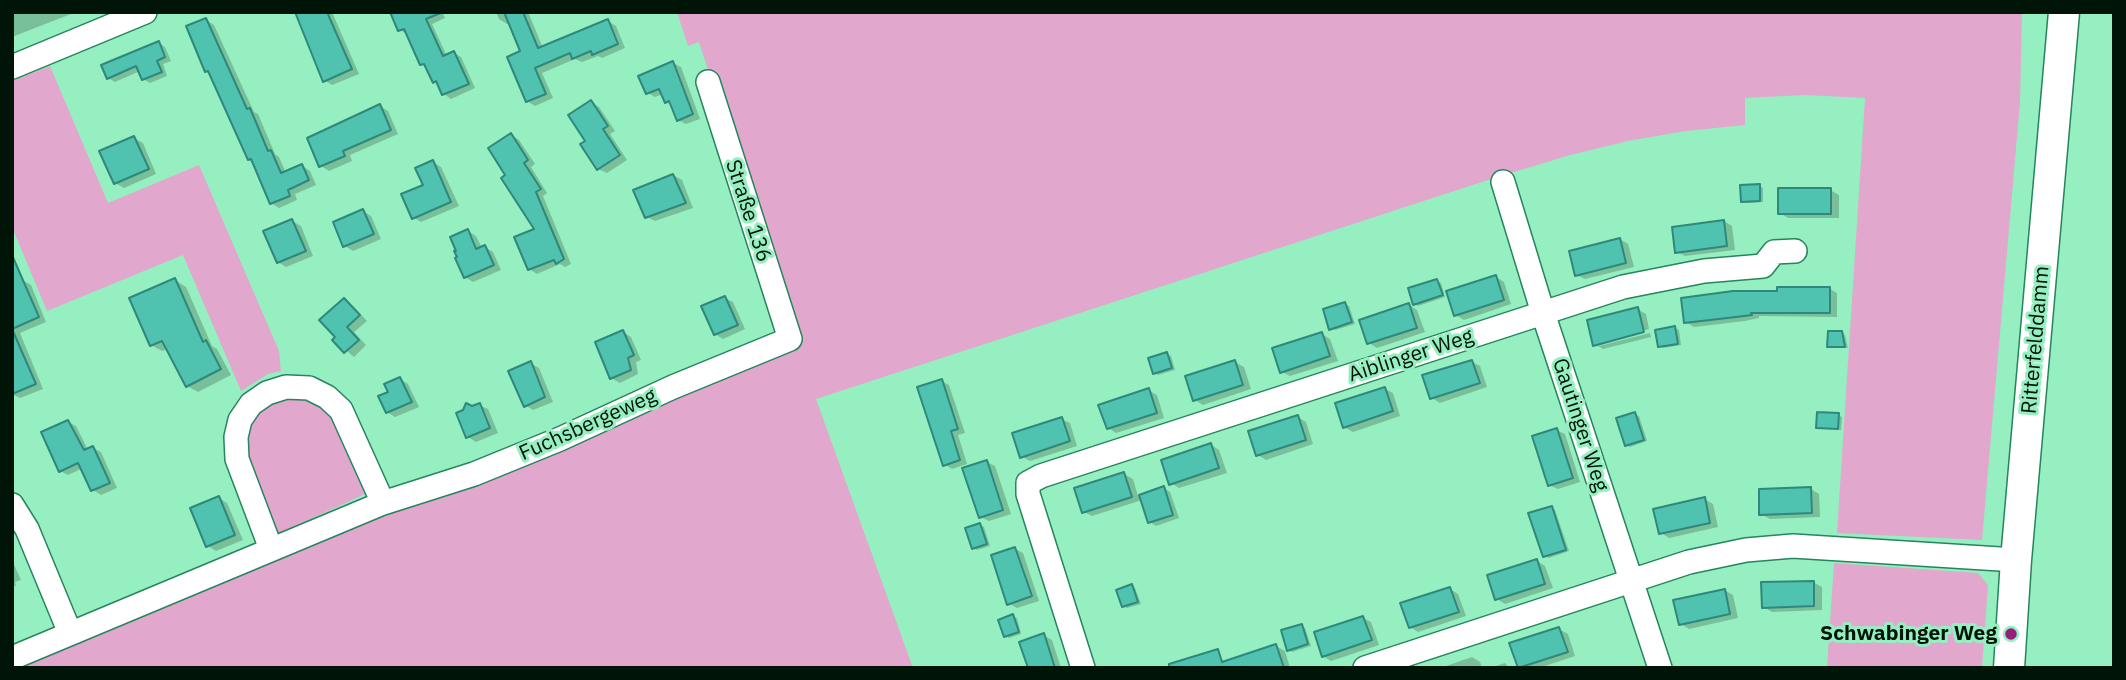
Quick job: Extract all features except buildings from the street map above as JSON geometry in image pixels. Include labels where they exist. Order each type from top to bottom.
[{"type":"main road","name":"Ritterfelddamm","points":[[2009,668],[2064,12]]},
{"type":"street","points":[[12,67],[145,12]]},
{"type":"street","name":"Straße 136","points":[[708,82],[790,339]]},
{"type":"street","name":"Gautinger Weg","points":[[1503,182],[1543,313],[1660,668]]},
{"type":"street","name":"Aiblinger Weg","points":[[1083,668],[1028,494],[1028,483],[1041,476],[1623,287],[1704,271],[1763,266],[1774,252],[1795,251]]},
{"type":"street","name":"Fuchsbergeweg","points":[[12,658],[383,503],[474,474],[536,449],[673,387],[790,339]]},
{"type":"street","points":[[271,549],[237,459],[236,437],[240,420],[251,404],[267,393],[286,387],[309,388],[327,397],[341,410],[383,503]]},
{"type":"street","points":[[12,505],[27,529],[70,633]]},
{"type":"street","points":[[1365,668],[1689,562],[1746,550],[1793,546],[2016,560]]},
{"type":"shaded area","points":[[677,12],[2022,12],[2020,102],[1982,540],[1837,533],[1865,98],[1805,95],[1745,98],[1745,125],[1686,131],[1570,155],[816,399],[913,668],[18,668],[795,342],[699,42],[688,46]]},
{"type":"shaded area","points":[[50,66],[108,203],[199,165],[279,351],[281,371],[268,374],[241,391],[183,255],[47,311],[12,227],[12,81]]},
{"type":"shaded area","points":[[286,396],[305,397],[323,407],[334,418],[367,493],[274,536],[239,451],[253,411]]},
{"type":"shaded area","points":[[1834,563],[1978,573],[1988,585],[1982,668],[1827,668]]},
{"type":"place","name":"Schwabinger Weg","points":[[2011,634]]}]
